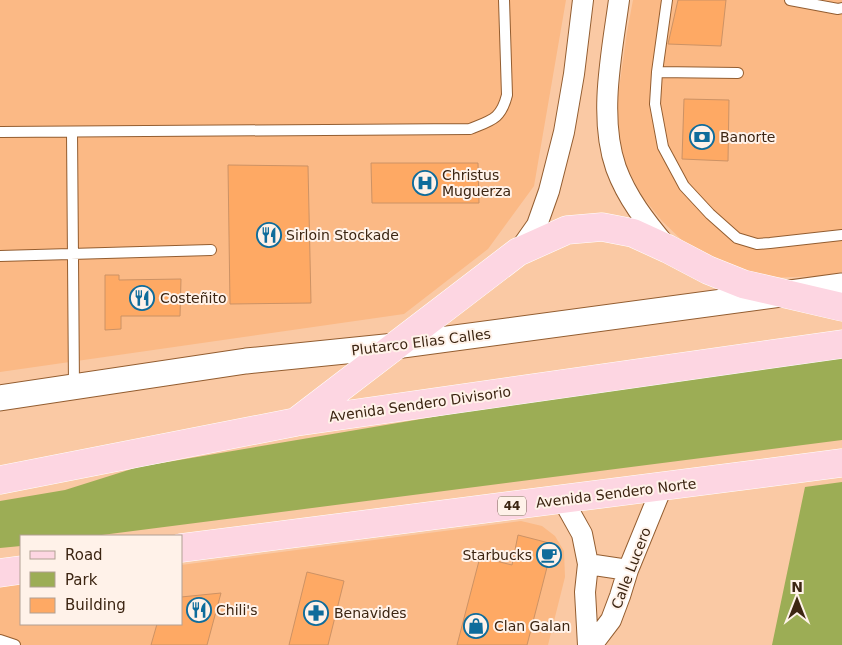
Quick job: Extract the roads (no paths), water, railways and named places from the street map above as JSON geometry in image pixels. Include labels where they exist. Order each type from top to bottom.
[{"type":"main road","points":[[296,422],[518,252],[567,230],[602,227],[633,233],[708,270],[743,284],[842,307]]},
{"type":"main road","name":"Avenida Sendero Divisorio","points":[[0,480],[296,422],[842,344]]},
{"type":"main road","name":"Avenida Sendero Norte","points":[[182,548],[842,463]]},
{"type":"main road","points":[[0,574],[20,570]]},
{"type":"street","points":[[518,252],[536,225],[549,191],[564,132],[574,74],[583,0]]},
{"type":"street","points":[[619,0],[610,64],[607,116],[610,141],[616,167],[627,192],[641,215],[668,249]]},
{"type":"street","name":"Plutarco Elias Calles","points":[[0,398],[246,362],[395,346],[842,286]]},
{"type":"street","name":"Calle Lucero","points":[[592,645],[611,620],[628,570],[662,487]]},
{"type":"street","points":[[563,500],[582,534],[588,564],[585,592],[588,645]]},
{"type":"street","points":[[588,564],[628,570]]},
{"type":"lane","points":[[0,132],[470,129],[491,120],[503,110],[507,95],[504,0]]},
{"type":"lane","points":[[668,0],[657,72],[655,104],[663,147],[684,186],[710,214],[737,238],[757,244],[842,235]]},
{"type":"lane","points":[[790,0],[838,9],[842,8]]},
{"type":"lane","points":[[657,72],[738,73]]},
{"type":"lane","points":[[72,132],[74,387]]},
{"type":"lane","points":[[0,256],[211,250]]},
{"type":"lane","points":[[0,640],[14,645]]},
{"type":"place","name":"Banorte","points":[[702,137]]},
{"type":"place","name":"Christus Muguerza","points":[[425,183]]},
{"type":"place","name":"Sirloin Stockade","points":[[269,235]]},
{"type":"place","name":"Costeñito","points":[[142,298]]},
{"type":"place","name":"Starbucks","points":[[549,555]]},
{"type":"place","name":"Chili's","points":[[199,610]]},
{"type":"place","name":"Benavides","points":[[316,613]]},
{"type":"place","name":"Clan Galan","points":[[476,626]]}]
